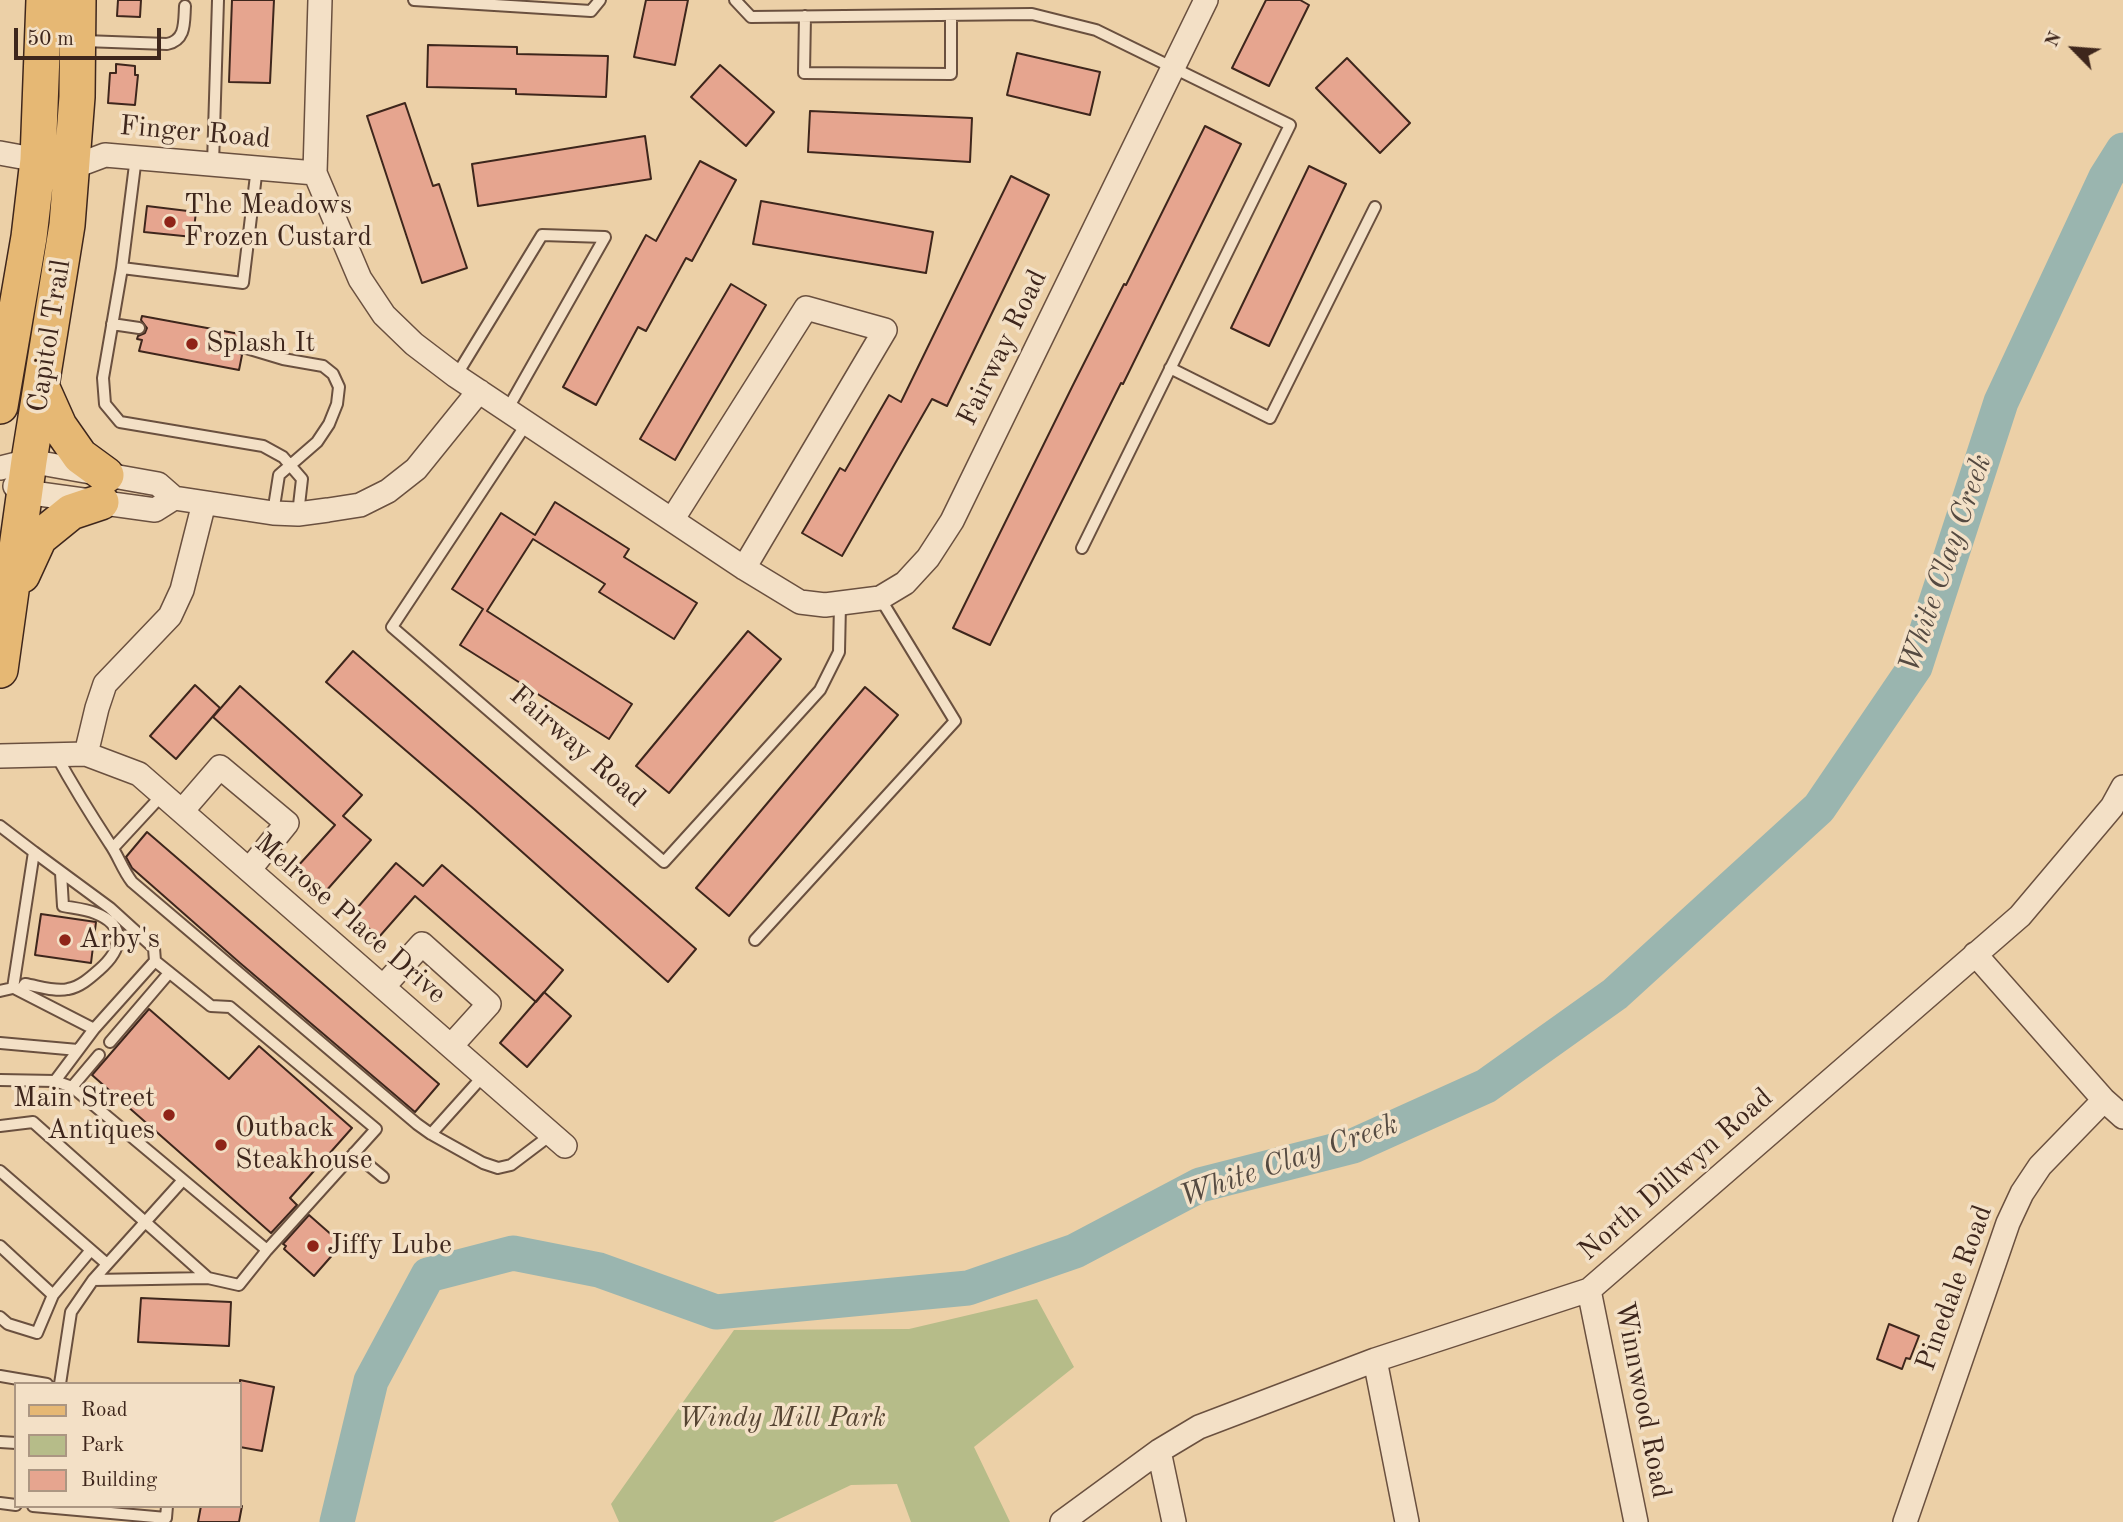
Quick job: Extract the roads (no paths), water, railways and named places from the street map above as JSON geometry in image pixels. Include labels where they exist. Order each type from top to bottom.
[{"type":"main road","name":"Capitol Trail","points":[[0,406],[29,237],[38,160],[44,0]]},
{"type":"main road","name":"Capitol Trail","points":[[0,670],[9,604],[14,474],[42,388],[67,225],[73,167],[78,0]]},
{"type":"main road","points":[[9,604],[39,538],[104,489],[59,426],[42,388]]},
{"type":"street","name":"Fairway Road","points":[[320,0],[316,173],[360,279],[384,315],[414,344],[456,376],[744,568],[800,602],[840,604],[880,598],[905,583],[928,558],[952,521],[1206,0]]},
{"type":"street","points":[[0,153],[38,160]]},
{"type":"street","name":"Finger Road","points":[[73,167],[105,155],[316,173]]},
{"type":"street","points":[[672,520],[806,307],[884,330],[744,568]]},
{"type":"street","points":[[14,474],[104,489],[158,484],[174,498],[273,513],[298,514],[360,505],[388,491],[416,468],[479,391]]},
{"type":"street","points":[[86,754],[105,684],[170,616],[182,590],[204,503]]},
{"type":"street","name":"Melrose Place Drive","points":[[0,756],[86,754],[139,774],[558,1140]]},
{"type":"street","points":[[182,811],[220,767],[287,823],[249,870]]},
{"type":"street","name":"North Dillwyn Road","points":[[1062,1522],[1159,1451],[1199,1427],[1375,1360],[1589,1290],[2020,916],[2112,807],[2123,787]]},
{"type":"street","points":[[383,987],[422,944],[489,1004],[451,1046]]},
{"type":"street","points":[[1975,954],[2104,1100],[2123,1117]]},
{"type":"street","name":"Pinedale Road","points":[[1905,1522],[2008,1223],[2022,1193],[2040,1166],[2104,1100]]},
{"type":"street","name":"Winnwood Road","points":[[1589,1290],[1636,1522]]},
{"type":"street","points":[[1375,1360],[1407,1522]]},
{"type":"street","points":[[1159,1451],[1174,1522]]},
{"type":"lane","points":[[213,164],[218,0]]},
{"type":"lane","points":[[414,0],[591,11],[600,0]]},
{"type":"lane","points":[[735,0],[751,16],[1032,15],[1096,30],[1290,125],[1082,548]]},
{"type":"lane","points":[[77,41],[176,42],[182,35],[185,6]]},
{"type":"lane","points":[[804,16],[804,73],[951,74],[951,15]]},
{"type":"lane","points":[[136,157],[122,268],[103,378],[105,404],[120,422],[262,446],[283,457],[302,479],[298,514]]},
{"type":"lane","points":[[122,268],[243,283],[257,167]]},
{"type":"lane","points":[[1170,368],[1270,418],[1375,207]]},
{"type":"lane","points":[[456,376],[542,235],[605,237],[507,410]]},
{"type":"lane","points":[[112,324],[139,328]]},
{"type":"lane","points":[[243,347],[283,359],[323,366],[334,374],[338,387],[337,404],[329,424],[317,442],[279,475],[273,513]]},
{"type":"lane","name":"Fairway Road","points":[[527,423],[392,627],[664,862],[820,690],[839,652],[840,604]]},
{"type":"lane","points":[[755,940],[955,721],[880,598]]},
{"type":"lane","points":[[56,755],[78,797],[113,848],[120,866],[132,882],[417,1124],[483,1163],[498,1168],[511,1165],[558,1140]]},
{"type":"lane","points":[[113,848],[163,794]]},
{"type":"lane","points":[[0,826],[110,908],[154,948],[155,961],[169,973],[211,1006],[230,1007],[376,1129],[239,1285],[208,1278],[93,1280]]},
{"type":"lane","points":[[17,990],[34,852]]},
{"type":"lane","points":[[17,990],[25,984],[64,990],[75,988],[110,960],[118,945],[120,936],[104,919],[94,912],[63,906],[61,873]]},
{"type":"lane","points":[[55,1081],[94,1029],[155,961]]},
{"type":"lane","points":[[110,1042],[169,973]]},
{"type":"lane","points":[[0,991],[17,990],[94,1029]]},
{"type":"lane","points":[[0,1043],[78,1050]]},
{"type":"lane","points":[[72,1087],[99,1055]]},
{"type":"lane","points":[[431,1134],[484,1075]]},
{"type":"lane","points":[[0,1080],[55,1081],[72,1087],[267,1250]]},
{"type":"lane","points":[[0,1126],[33,1122],[208,1278]]},
{"type":"lane","points":[[354,1153],[383,1177]]},
{"type":"lane","points":[[0,1171],[107,1264]]},
{"type":"lane","points":[[60,1382],[71,1312],[93,1280],[183,1180]]},
{"type":"lane","points":[[0,1246],[53,1295]]},
{"type":"lane","points":[[0,1317],[8,1324],[37,1333],[53,1295],[91,1250]]},
{"type":"lane","points":[[0,1376],[35,1382]]},
{"type":"lane","points":[[55,1508],[166,1518],[167,1508]]},
{"type":"waterway","name":"White Clay Creek","points":[[337,1522],[371,1381],[428,1275],[513,1253],[599,1270],[716,1312],[968,1288],[1075,1251],[1200,1185],[1353,1146],[1486,1086],[1615,994],[1819,808],[1915,667],[2001,402],[2106,177],[2123,150]]},
{"type":"place","name":"The Meadows Frozen Custard","points":[[170,222]]},
{"type":"place","name":"Splash It","points":[[192,344]]},
{"type":"place","name":"Arby's","points":[[65,940]]},
{"type":"place","name":"Main Street Antiques","points":[[169,1115]]},
{"type":"place","name":"Outback Steakhouse","points":[[221,1145]]},
{"type":"place","name":"Jiffy Lube","points":[[313,1246]]},
{"type":"park label","name":"Windy Mill Park","points":[[782,1419]]}]
